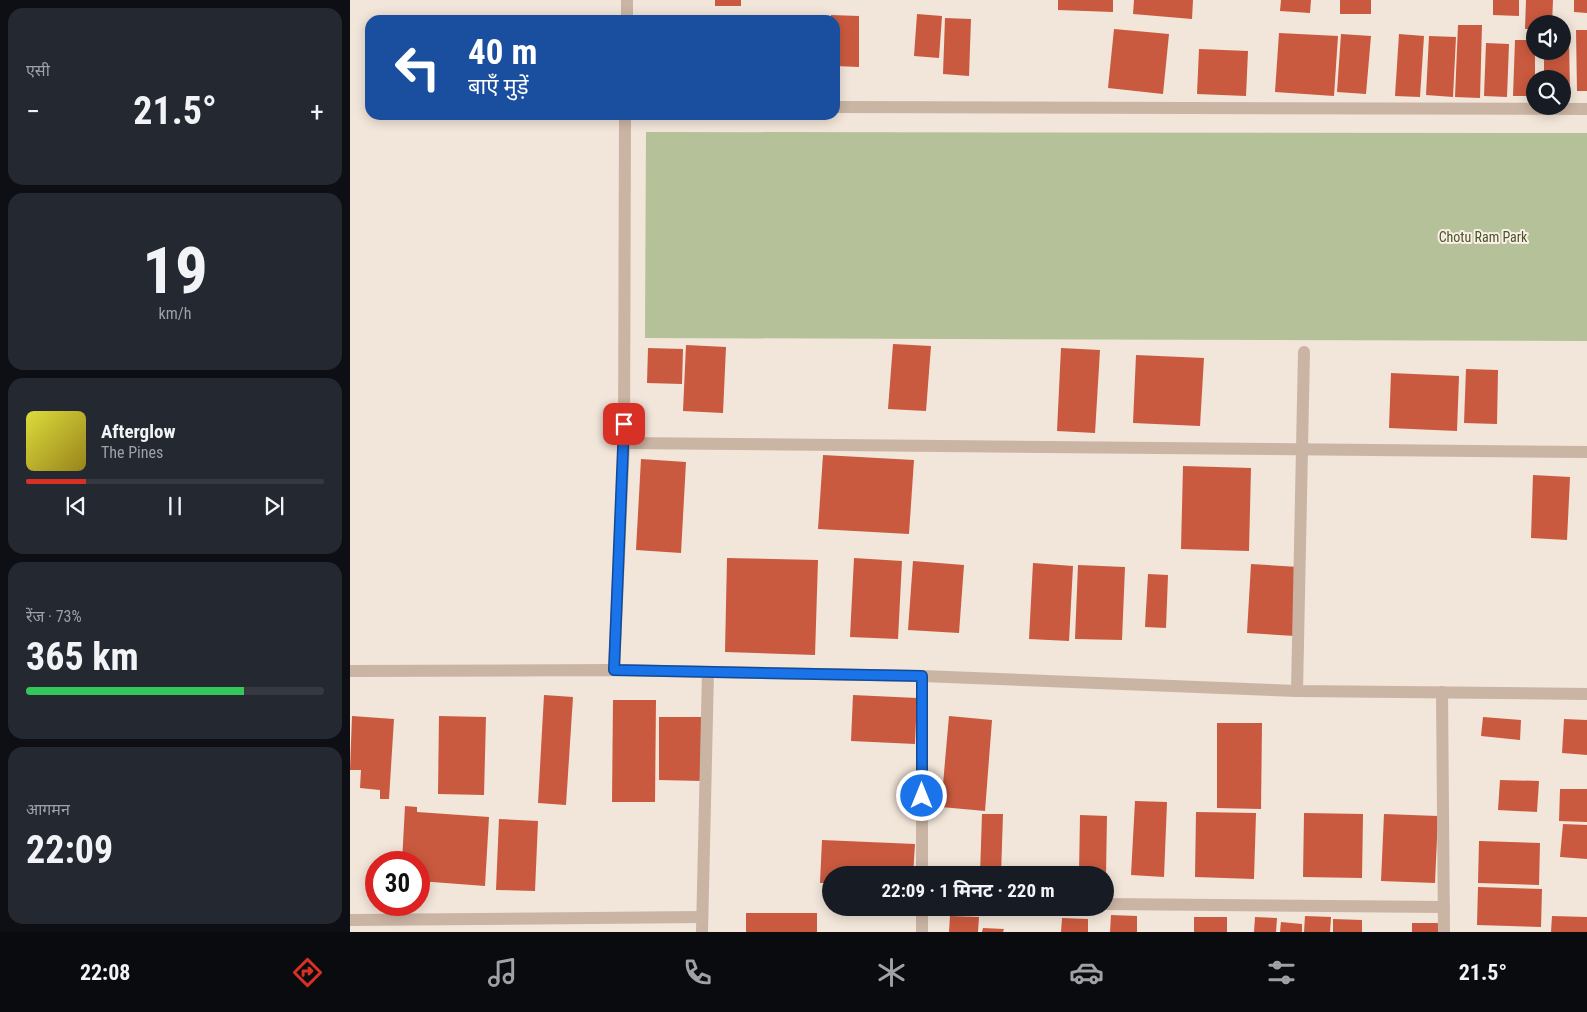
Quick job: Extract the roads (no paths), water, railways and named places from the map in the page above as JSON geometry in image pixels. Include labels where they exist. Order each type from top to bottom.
[{"type":"street","points":[[627,0],[627,15]]},
{"type":"street","points":[[840,107],[1587,109]]},
{"type":"street","points":[[614,670],[624,443],[625,120]]},
{"type":"street","points":[[1297,691],[1304,352]]},
{"type":"street","points":[[624,443],[1587,452]]},
{"type":"street","points":[[350,670],[614,670],[922,676],[1297,691],[1587,694]]},
{"type":"street","points":[[702,932],[708,672]]},
{"type":"street","points":[[922,676],[922,866]]},
{"type":"street","points":[[1442,692],[1444,932]]},
{"type":"street","points":[[1114,904],[1444,907]]},
{"type":"street","points":[[922,916],[922,932]]},
{"type":"street","points":[[350,920],[702,917]]},
{"type":"park label","name":"Chotu Ram Park","points":[[1483,237]]}]
